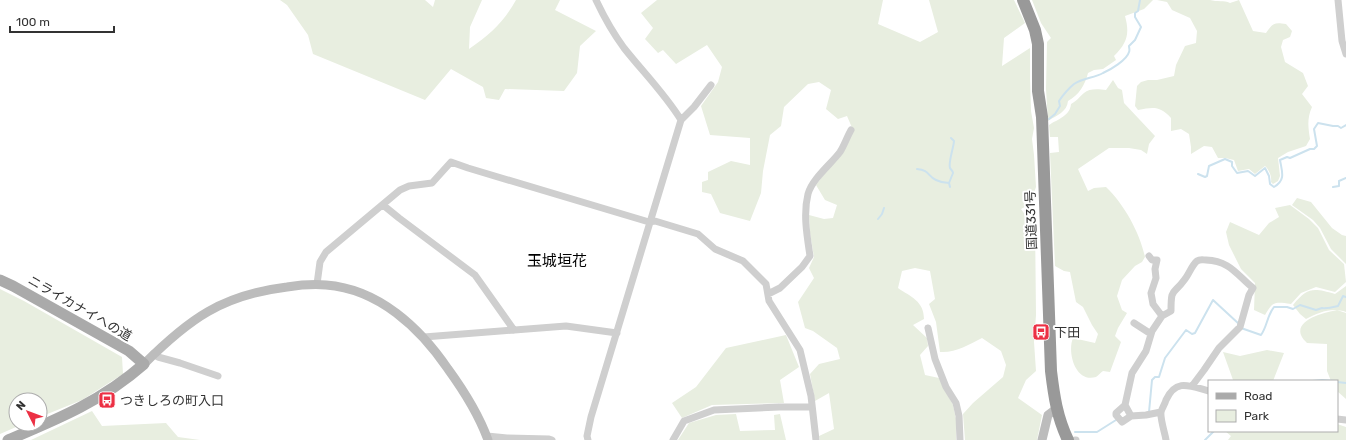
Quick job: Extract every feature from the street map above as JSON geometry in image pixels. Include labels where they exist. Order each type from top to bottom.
[{"type":"highway","name":"国道331号","points":[[1024,0],[1035,30],[1038,44],[1038,91],[1042,117],[1051,371],[1056,409],[1062,428],[1068,440]]},
{"type":"main road","name":"ニライカナイへの道","points":[[0,280],[129,351],[144,364]]},
{"type":"main road","points":[[8,440],[69,414],[107,393],[144,364],[153,354],[186,325],[212,308],[230,300],[277,288],[317,284],[356,291],[371,297],[387,306],[424,337],[453,376],[480,421],[488,438]]},
{"type":"main road","points":[[1045,439],[1048,415],[1056,409]]},
{"type":"street","points":[[596,0],[608,24],[623,47],[670,102],[681,120]]},
{"type":"street","points":[[1338,0],[1342,41],[1346,54]]},
{"type":"street","points":[[588,440],[587,436],[591,417],[681,120],[694,107],[711,85]]},
{"type":"street","points":[[768,294],[780,288],[802,267],[810,256],[806,214],[808,193],[814,183],[841,151],[851,130]]},
{"type":"street","points":[[317,284],[320,262],[326,252],[384,205],[400,190],[409,186],[432,183],[450,162],[475,171],[649,222],[655,221],[698,234],[715,249],[743,261],[766,284],[769,301],[800,350],[808,383],[816,440]]},
{"type":"street","points":[[384,205],[475,275],[514,330]]},
{"type":"street","points":[[1148,256],[1152,260],[1157,260],[1155,269],[1156,278],[1151,293],[1153,304],[1162,316]]},
{"type":"street","points":[[1161,412],[1131,416],[1122,422],[1116,415],[1116,413],[1125,405],[1132,374],[1146,352],[1151,334],[1162,316],[1171,311],[1171,297],[1173,291],[1184,280],[1196,262],[1200,260],[1216,260],[1230,266],[1253,288],[1249,295],[1240,327],[1218,348],[1192,386]]},
{"type":"street","points":[[1134,322],[1151,334]]},
{"type":"street","points":[[424,337],[566,326],[617,333]]},
{"type":"street","points":[[928,328],[938,365],[946,387],[956,403],[959,416],[960,440]]},
{"type":"street","points":[[153,354],[158,357],[218,376]]},
{"type":"street","points":[[1166,440],[1161,412],[1168,397],[1175,387],[1192,386],[1208,392]]},
{"type":"street","points":[[1125,405],[1131,416]]},
{"type":"street","points":[[672,440],[684,421],[714,410],[812,407]]},
{"type":"street","points":[[488,438],[552,440]]},
{"type":"green space","points":[[280,0],[425,0],[433,7],[435,0],[482,0],[470,27],[469,49],[496,28],[516,0],[560,0],[555,10],[596,31],[580,46],[577,73],[564,91],[505,89],[499,100],[486,98],[483,87],[451,69],[425,100],[313,54],[308,35],[287,5]]},
{"type":"green space","points":[[657,0],[883,0],[878,24],[920,42],[938,32],[929,0],[1014,0],[1025,23],[1004,38],[1002,66],[1030,48],[1031,111],[1034,128],[1032,139],[1036,187],[1030,204],[1021,209],[1026,216],[1031,213],[1035,220],[1036,315],[1034,342],[1036,371],[1026,380],[1018,398],[1042,415],[1037,440],[965,440],[963,414],[973,403],[1003,377],[1006,365],[1001,351],[982,338],[957,350],[940,352],[936,322],[929,304],[935,299],[930,271],[915,268],[902,271],[898,288],[916,300],[922,308],[924,319],[913,325],[927,338],[928,346],[920,355],[925,375],[939,378],[953,405],[956,419],[956,440],[820,440],[819,436],[834,429],[829,393],[815,401],[810,374],[819,364],[840,359],[837,348],[813,331],[805,328],[798,302],[814,278],[809,268],[814,257],[809,215],[824,219],[833,218],[837,205],[825,200],[816,185],[831,165],[853,130],[847,116],[838,119],[826,109],[831,90],[819,82],[808,84],[784,107],[781,126],[770,135],[763,171],[761,193],[750,221],[720,213],[711,194],[702,192],[702,182],[708,180],[708,172],[731,161],[750,165],[750,138],[710,135],[701,106],[718,82],[722,67],[707,45],[676,64],[663,50],[658,53],[645,39],[653,28],[641,13]]},
{"type":"green space","points":[[1032,0],[1153,0],[1144,9],[1125,16],[1127,28],[1126,38],[1122,47],[1114,56],[1116,60],[1103,69],[1094,70],[1088,73],[1081,89],[1068,101],[1064,111],[1048,121],[1046,89],[1047,42],[1051,38],[1041,23]]},
{"type":"green space","points":[[1157,0],[1210,0],[1230,3],[1239,0],[1253,31],[1266,33],[1272,25],[1279,23],[1286,24],[1292,31],[1290,37],[1283,40],[1281,47],[1285,62],[1303,73],[1308,86],[1302,94],[1312,107],[1308,123],[1310,139],[1306,146],[1288,152],[1278,158],[1280,176],[1278,181],[1273,184],[1271,182],[1270,173],[1265,166],[1255,174],[1249,169],[1238,171],[1234,160],[1218,158],[1212,147],[1204,146],[1191,154],[1189,134],[1181,129],[1171,131],[1171,118],[1167,114],[1156,108],[1138,110],[1135,106],[1137,86],[1141,82],[1148,80],[1157,80],[1174,76],[1176,65],[1185,46],[1196,43],[1197,31],[1190,18],[1172,10],[1167,2]]},
{"type":"green space","points":[[1113,80],[1118,88],[1122,90],[1124,103],[1155,136],[1149,144],[1147,154],[1141,150],[1129,148],[1109,148],[1078,169],[1088,191],[1094,188],[1106,187],[1113,194],[1130,219],[1143,248],[1145,257],[1142,262],[1135,266],[1122,280],[1117,296],[1122,310],[1127,313],[1115,336],[1121,342],[1110,372],[1103,371],[1096,377],[1089,378],[1078,371],[1074,365],[1071,344],[1073,338],[1095,343],[1098,334],[1083,307],[1076,302],[1070,272],[1064,271],[1055,266],[1050,153],[1059,152],[1058,137],[1050,137],[1049,125],[1066,114],[1071,104],[1086,91],[1094,89],[1106,90]]},
{"type":"green space","points":[[1297,198],[1311,202],[1332,228],[1346,236],[1346,264],[1331,249],[1320,228],[1313,220],[1292,205]]},
{"type":"green space","points":[[1290,205],[1309,219],[1318,228],[1329,250],[1344,264],[1346,282],[1335,292],[1316,287],[1301,293],[1291,304],[1278,303],[1273,305],[1265,315],[1254,310],[1255,283],[1241,269],[1229,245],[1226,232],[1230,222],[1259,235],[1269,223],[1279,217],[1275,208]]},
{"type":"green space","points":[[1346,286],[1346,312],[1331,310],[1316,314],[1306,319],[1293,305],[1298,299],[1311,290],[1335,294]]},
{"type":"green space","points":[[0,289],[24,301],[122,357],[123,374],[82,400],[48,414],[48,392],[8,392],[8,431],[0,434]]},
{"type":"green space","points":[[1337,310],[1346,313],[1346,399],[1338,392],[1338,380],[1331,380],[1327,371],[1327,344],[1307,343],[1301,336],[1300,329],[1307,321],[1326,312]]},
{"type":"green space","points":[[786,335],[799,367],[780,380],[784,403],[712,405],[682,418],[672,403],[696,387],[726,348]]},
{"type":"green space","points":[[1267,350],[1284,353],[1273,380],[1233,380],[1223,352],[1240,356]]},
{"type":"green space","points":[[92,411],[102,426],[166,423],[178,437],[200,440],[31,440]]},
{"type":"green space","points":[[736,414],[740,431],[775,430],[774,415],[780,414],[786,440],[678,440],[689,423],[716,415]]},
{"type":"green space","points":[[1338,424],[1346,427],[1346,440],[1228,440],[1231,436],[1226,432],[1338,432]]},
{"type":"waterway","points":[[1049,119],[1055,114],[1060,106],[1059,101],[1074,84],[1110,70],[1128,55],[1129,46],[1135,40],[1141,27],[1135,17],[1140,0]]},
{"type":"waterway","points":[[1198,174],[1205,177],[1207,176],[1209,166],[1225,159],[1232,162],[1232,166],[1237,173],[1248,171],[1255,176],[1265,168],[1269,176],[1270,184],[1274,187],[1282,179],[1280,160],[1287,157],[1290,158],[1310,149],[1314,149],[1317,146],[1314,129],[1318,123],[1338,126],[1341,128],[1346,125]]},
{"type":"waterway","points":[[949,183],[953,173],[950,168],[950,159],[954,141],[951,138]]},
{"type":"waterway","points":[[917,169],[926,172],[938,181],[949,183],[950,187]]},
{"type":"waterway","points":[[1333,187],[1339,186],[1339,181],[1346,178]]},
{"type":"waterway","points":[[878,219],[884,208]]},
{"type":"waterway","points":[[1241,328],[1261,335],[1274,307],[1287,307],[1293,309],[1300,305],[1316,310],[1338,306],[1343,296],[1346,297]]},
{"type":"waterway","points":[[1149,412],[1152,380],[1155,377],[1159,377],[1165,358],[1186,330],[1192,334],[1195,333],[1213,300],[1239,324]]},
{"type":"waterway","points":[[1338,382],[1346,383]]},
{"type":"waterway","points":[[1075,432],[1097,432],[1116,420]]},
{"type":"waterway","points":[[1205,440],[1213,432]]},
{"type":"place","name":"下田","points":[[1041,332]]},
{"type":"place","name":"つきしろの町入口","points":[[107,400]]},
{"type":"district","name":"玉城垣花","points":[[557,261]]}]
